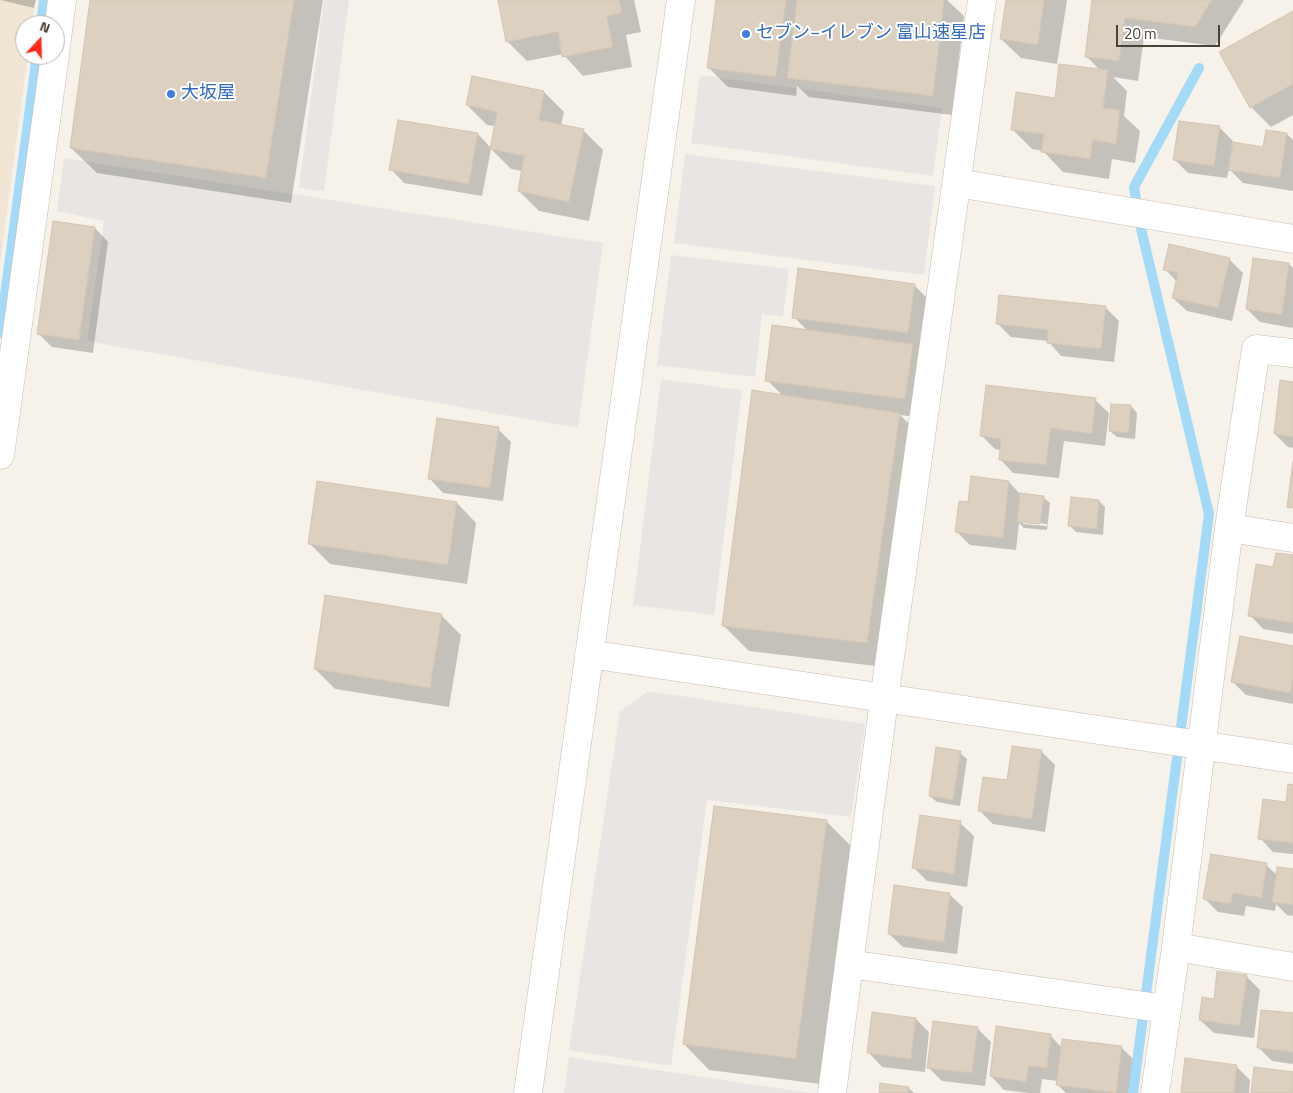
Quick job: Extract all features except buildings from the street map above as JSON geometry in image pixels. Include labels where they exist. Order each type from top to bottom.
[{"type":"street","points":[[60,15],[62,0]]},
{"type":"street","points":[[528,1093],[681,0]]},
{"type":"street","points":[[832,1093],[884,700],[982,0]]},
{"type":"street","points":[[0,455],[54,65]]},
{"type":"street","points":[[956,183],[1293,239]]},
{"type":"street","points":[[1155,1093],[1176,948],[1200,745],[1229,528],[1256,349],[1293,353]]},
{"type":"street","points":[[1229,528],[1293,538]]},
{"type":"street","points":[[589,654],[884,700],[1293,759]]},
{"type":"street","points":[[1176,948],[1293,967]]},
{"type":"street","points":[[849,964],[1166,1009]]},
{"type":"shaded area","points":[[0,0],[35,0],[33,15],[15,15],[15,65],[27,65],[0,264]]},
{"type":"shaded area","points":[[324,0],[349,0],[324,191],[299,188]]},
{"type":"shaded area","points":[[700,75],[942,108],[933,176],[691,143]]},
{"type":"shaded area","points":[[685,154],[935,186],[924,275],[674,243]]},
{"type":"shaded area","points":[[64,158],[603,243],[578,428],[87,341],[104,221],[57,211]]},
{"type":"shaded area","points":[[671,255],[789,269],[783,317],[762,314],[755,377],[657,365]]},
{"type":"shaded area","points":[[661,379],[742,390],[714,615],[633,605]]},
{"type":"shaded area","points":[[648,691],[865,724],[851,817],[707,800],[671,1066],[569,1050],[620,711]]},
{"type":"shaded area","points":[[569,1057],[811,1093],[564,1093]]},
{"type":"waterway","points":[[42,15],[44,0]]},
{"type":"waterway","points":[[0,333],[36,65]]},
{"type":"waterway","points":[[1133,1093],[1209,514],[1142,233],[1134,187],[1199,68]]},
{"type":"place","name":"セブン−イレブン 富山速星店","points":[[746,34]]},
{"type":"place","name":"大坂屋","points":[[171,94]]}]
